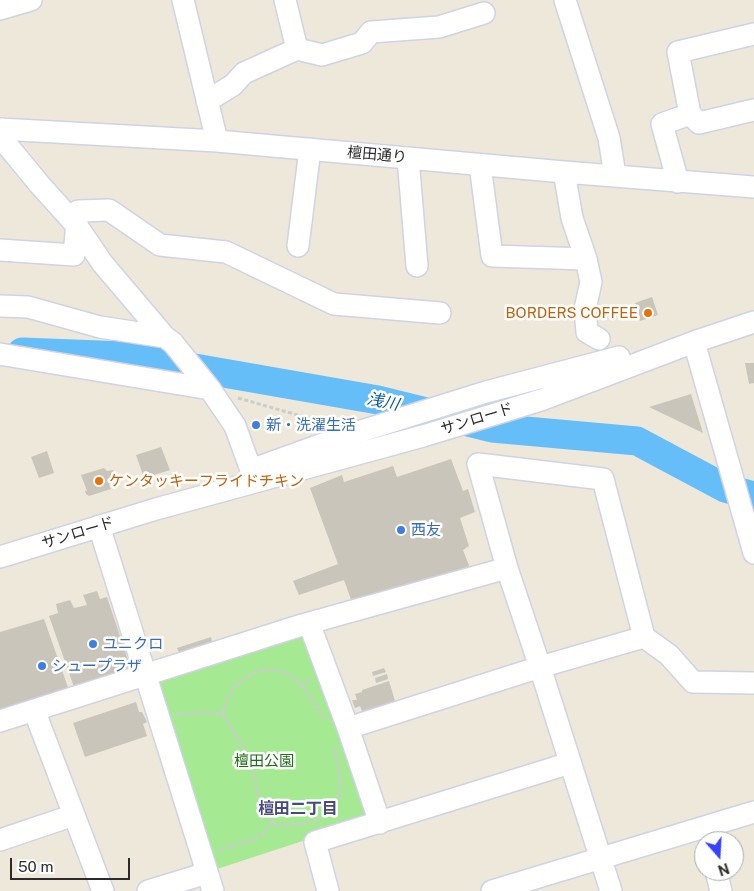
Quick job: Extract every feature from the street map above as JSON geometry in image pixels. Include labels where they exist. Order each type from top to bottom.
[{"type":"street","points":[[0,9],[31,0]]},
{"type":"street","points":[[183,0],[216,141]]},
{"type":"street","points":[[285,0],[297,49]]},
{"type":"street","points":[[565,0],[609,138],[615,175]]},
{"type":"street","points":[[207,101],[233,84],[244,73],[297,49],[322,55],[362,42],[371,32],[439,27],[484,13]]},
{"type":"street","points":[[754,34],[678,52],[690,114],[699,123],[754,110]]},
{"type":"street","points":[[678,182],[662,124],[690,114]]},
{"type":"street","points":[[2,129],[3,140],[77,226],[103,264],[207,386],[235,426],[253,476],[339,438]]},
{"type":"street","name":"檀田通り","points":[[2,129],[216,141],[754,187]]},
{"type":"street","points":[[298,246],[310,149]]},
{"type":"street","points":[[408,158],[417,266]]},
{"type":"street","points":[[480,164],[492,256],[586,259]]},
{"type":"street","points":[[564,172],[572,218],[592,282],[585,309],[587,332],[599,339]]},
{"type":"street","points":[[0,250],[74,255],[78,211],[109,210],[160,246],[226,252],[334,304],[440,313]]},
{"type":"street","points":[[0,306],[28,307],[100,327],[169,340]]},
{"type":"street","name":"サンロード","points":[[0,557],[156,509],[253,476],[423,436],[541,400],[694,342],[754,322]]},
{"type":"street","points":[[694,342],[751,541]]},
{"type":"street","name":"サンロード","points":[[339,438],[486,392],[626,356],[694,342]]},
{"type":"street","points":[[0,354],[207,386]]},
{"type":"street","points":[[611,891],[507,568],[478,464],[603,479],[644,637],[669,655],[693,682],[754,683]]},
{"type":"street","points":[[99,526],[207,874],[148,891]]},
{"type":"street","points":[[0,721],[309,623],[507,568]]},
{"type":"street","points":[[309,623],[348,728],[380,823]]},
{"type":"street","points":[[348,728],[540,667],[644,637]]},
{"type":"street","points":[[34,710],[103,891]]},
{"type":"street","points":[[328,891],[315,842],[570,763]]},
{"type":"street","points":[[714,831],[754,812]]},
{"type":"street","points":[[0,840],[74,815]]},
{"type":"street","points":[[492,891],[601,857],[694,837]]},
{"type":"path","points":[[238,398],[329,424],[339,438]]},
{"type":"path","points":[[326,723],[306,691],[298,682],[289,674],[277,670],[252,672],[233,688],[224,709],[228,725],[250,759],[261,806],[267,817],[277,825],[294,826],[315,822],[329,811],[337,800],[340,788],[338,762],[333,744]]},
{"type":"path","points":[[158,716],[204,712],[224,714]]},
{"type":"path","points":[[207,874],[252,840],[263,834],[273,822]]},
{"type":"green space","name":"檀田公園","points":[[306,634],[373,818],[211,871],[153,683]]},
{"type":"building","points":[[652,297],[658,315],[640,321],[635,303]]},
{"type":"building","points":[[745,363],[754,363],[754,383],[749,384]]},
{"type":"building","points":[[691,394],[703,433],[649,407]]},
{"type":"building","points":[[161,447],[170,470],[144,478],[136,455]]},
{"type":"building","points":[[47,451],[54,473],[39,478],[31,457]]},
{"type":"building","points":[[451,459],[463,491],[468,489],[475,512],[460,518],[469,546],[463,550],[470,568],[378,593],[379,598],[353,605],[344,580],[299,595],[293,581],[338,564],[310,488],[342,475],[344,482],[393,466],[397,477]]},
{"type":"building","points":[[104,468],[107,471],[113,470],[117,481],[109,484],[111,489],[89,496],[86,494],[85,491],[87,491],[81,475]]},
{"type":"building","points":[[97,591],[100,599],[107,597],[132,672],[75,690],[49,616],[58,613],[56,604],[70,600],[74,608],[87,605],[83,595]]},
{"type":"building","points":[[44,619],[70,693],[0,715],[0,632]]},
{"type":"building","points":[[211,637],[214,649],[182,660],[177,648]]},
{"type":"building","points":[[384,668],[386,672],[373,676],[372,672]]},
{"type":"building","points":[[387,674],[388,679],[376,683],[375,678]]},
{"type":"building","points":[[389,681],[395,701],[363,713],[360,706],[355,708],[352,700],[357,700],[355,694]]},
{"type":"building","points":[[136,702],[139,712],[142,712],[147,722],[143,724],[147,736],[85,757],[73,723]]},
{"type":"waterway","name":"浅川","points":[[22,352],[126,356],[378,400],[492,428],[637,441],[725,488],[754,496]]},
{"type":"place","name":"BORDERS COFFEE","points":[[648,313]]},
{"type":"place","name":"新・洗濯生活","points":[[256,425]]},
{"type":"place","name":"ケンタッキーフライドチキン","points":[[99,481]]},
{"type":"place","name":"西友","points":[[401,530]]},
{"type":"place","name":"ユニクロ","points":[[93,644]]},
{"type":"place","name":"シュープラザ","points":[[42,666]]},
{"type":"district","name":"檀田二丁目","points":[[298,809]]}]
